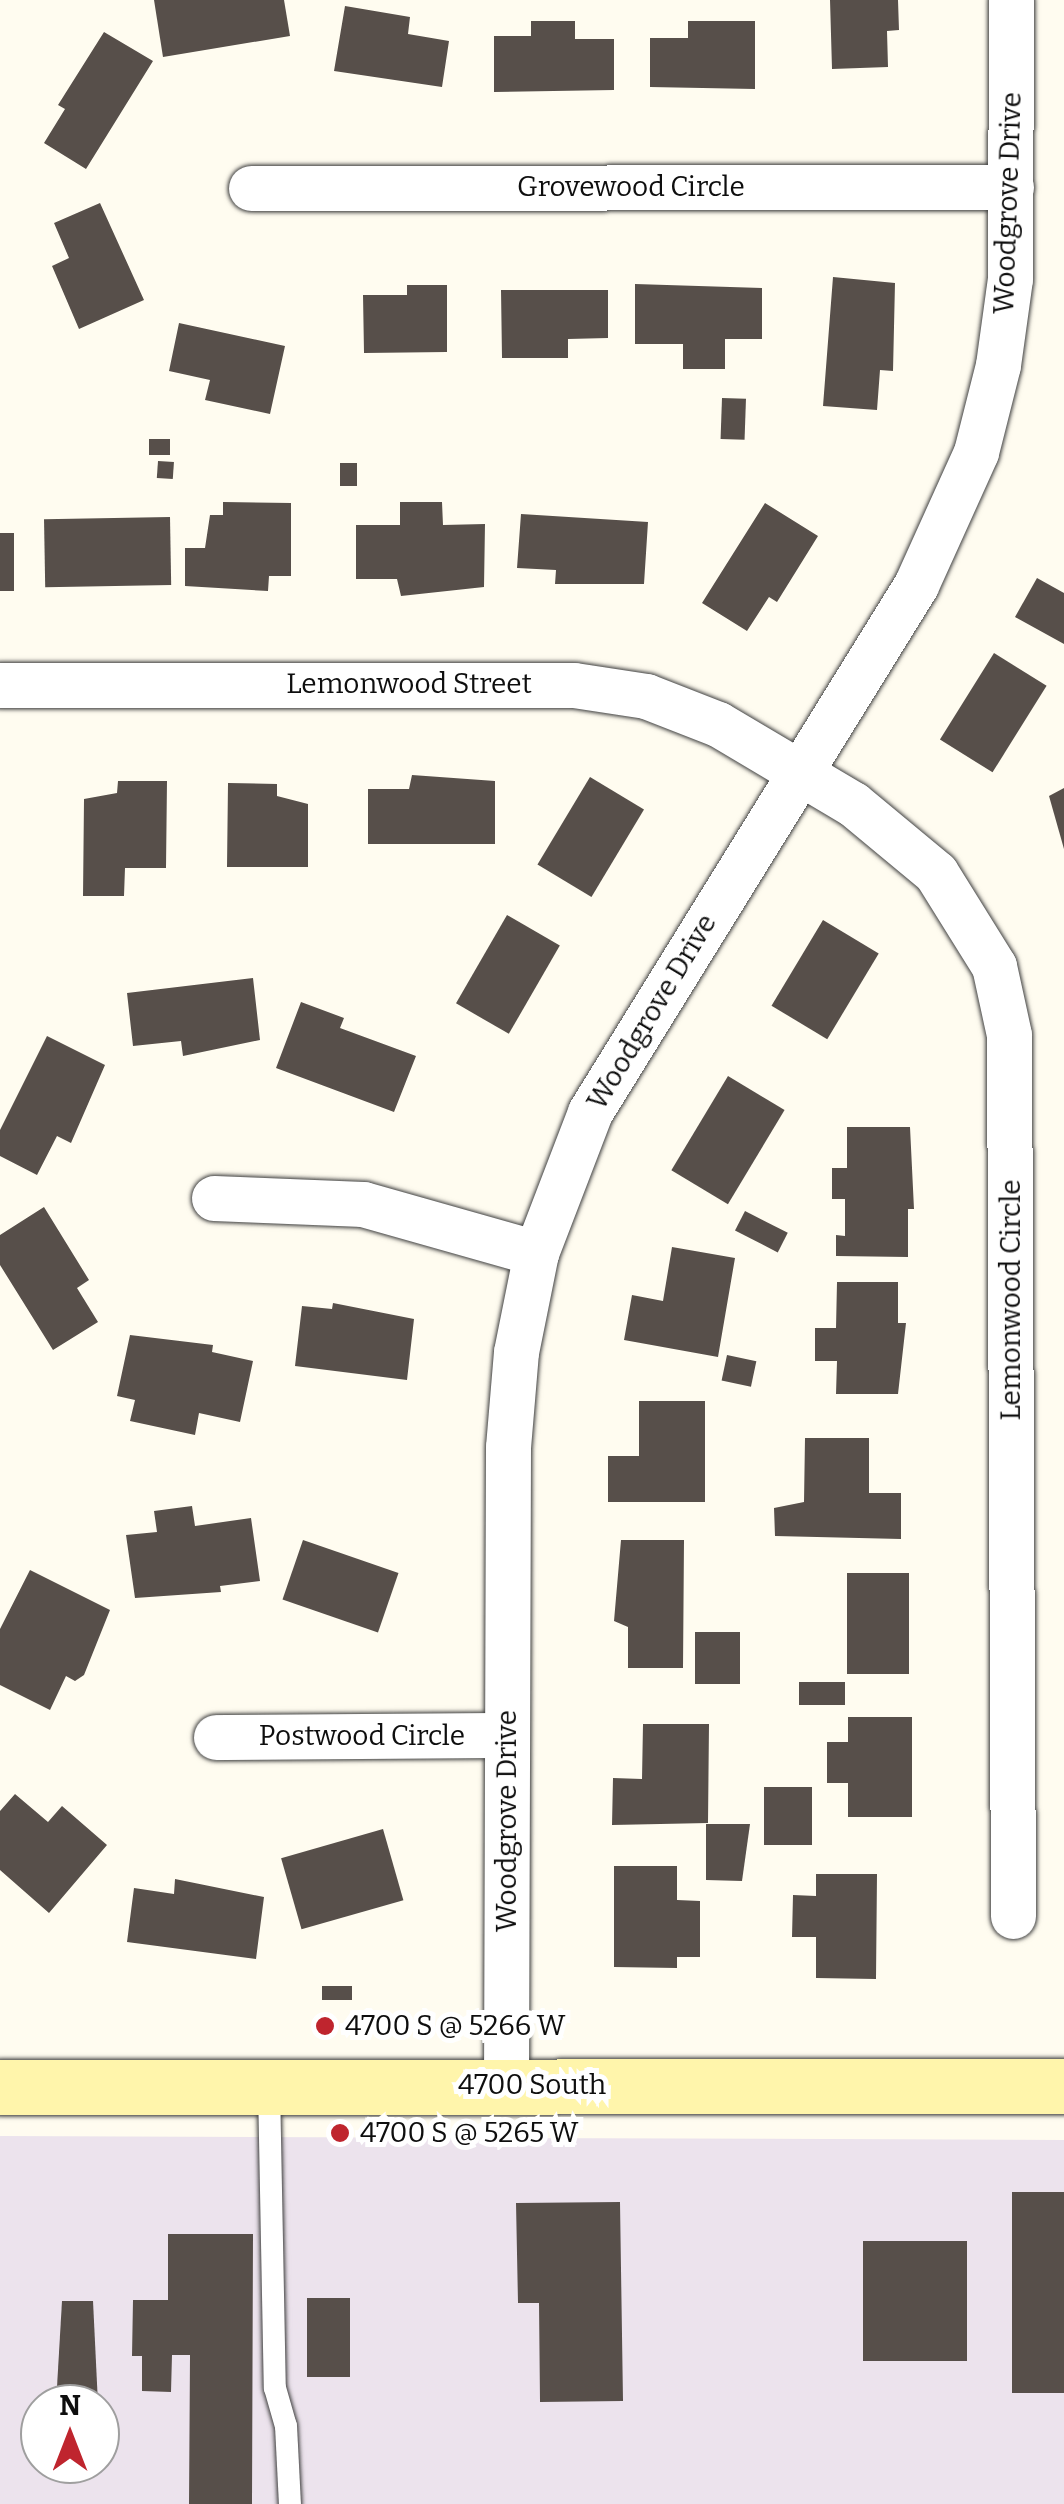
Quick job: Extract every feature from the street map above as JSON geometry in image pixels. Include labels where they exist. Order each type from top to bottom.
[{"type":"main road","name":"4700 South","points":[[0,2086],[1064,2086]]},
{"type":"street","name":"Woodgrove Drive","points":[[506,2085],[511,1400],[536,1253],[590,1112],[916,585],[976,452],[1006,320],[1012,186],[1011,0]]},
{"type":"street","name":"Grovewood Circle","points":[[251,188],[1012,186]]},
{"type":"street","name":"Lemonwood Street","points":[[0,685],[574,685],[682,709],[800,772]]},
{"type":"street","name":"Lemonwood Circle","points":[[800,772],[880,822],[936,873],[980,934],[1004,1000],[1010,1090],[1013,1916]]},
{"type":"street","points":[[214,1198],[364,1204],[536,1253]]},
{"type":"street","name":"Postwood Circle","points":[[216,1737],[508,1735]]},
{"type":"lane","points":[[269,2086],[275,2388],[286,2426],[290,2504]]},
{"type":"shaded area","points":[[0,2136],[1064,2140],[1064,2504],[0,2504]]},
{"type":"building","points":[[154,0],[284,0],[290,36],[163,57]]},
{"type":"building","points":[[830,0],[898,0],[899,30],[887,31],[888,67],[832,69]]},
{"type":"building","points":[[345,6],[410,17],[408,34],[449,41],[442,87],[334,71]]},
{"type":"building","points":[[531,21],[575,21],[575,39],[614,39],[614,90],[494,92],[494,36],[531,36]]},
{"type":"building","points":[[688,21],[755,21],[755,89],[650,87],[650,38],[688,38]]},
{"type":"building","points":[[104,32],[153,61],[86,169],[44,143],[65,109],[58,105]]},
{"type":"building","points":[[100,203],[144,300],[79,329],[52,266],[69,258],[54,223]]},
{"type":"building","points":[[833,277],[895,283],[893,371],[880,370],[877,410],[823,406]]},
{"type":"building","points":[[635,284],[762,288],[762,339],[725,339],[725,369],[683,369],[683,344],[635,344]]},
{"type":"building","points":[[407,285],[447,285],[447,352],[364,353],[363,295],[407,295]]},
{"type":"building","points":[[501,290],[608,290],[608,338],[568,339],[568,358],[502,358]]},
{"type":"building","points":[[179,323],[285,346],[270,414],[205,400],[210,380],[169,371]]},
{"type":"building","points":[[722,398],[746,399],[745,440],[721,439]]},
{"type":"building","points":[[149,439],[170,439],[170,455],[149,455]]},
{"type":"building","points":[[158,461],[174,462],[173,479],[157,478]]},
{"type":"building","points":[[340,463],[357,463],[357,486],[340,486]]},
{"type":"building","points":[[223,502],[291,503],[291,576],[269,576],[268,591],[185,586],[185,548],[205,548],[210,515],[223,515]]},
{"type":"building","points":[[400,502],[442,502],[443,525],[485,524],[484,587],[401,596],[397,579],[356,579],[356,525],[400,525]]},
{"type":"building","points":[[765,503],[818,536],[777,602],[769,597],[747,631],[702,603]]},
{"type":"building","points":[[521,514],[648,522],[644,584],[555,584],[556,570],[517,568]]},
{"type":"building","points":[[170,517],[171,585],[45,587],[44,519]]},
{"type":"building","points":[[0,533],[14,533],[14,591],[0,591]]},
{"type":"building","points":[[1037,578],[1064,593],[1064,644],[1015,617]]},
{"type":"building","points":[[994,653],[1047,686],[993,772],[940,740]]},
{"type":"building","points":[[412,775],[495,781],[495,844],[368,844],[368,789],[409,789]]},
{"type":"building","points":[[590,777],[644,809],[591,897],[537,864]]},
{"type":"building","points":[[118,781],[167,781],[166,868],[125,868],[124,896],[83,896],[84,799],[117,793]]},
{"type":"building","points":[[228,783],[277,784],[277,796],[308,804],[308,867],[227,867]]},
{"type":"building","points":[[1064,788],[1064,849],[1049,796]]},
{"type":"building","points":[[507,915],[560,946],[509,1034],[456,1003]]},
{"type":"building","points":[[823,920],[879,953],[827,1039],[771,1006]]},
{"type":"building","points":[[253,978],[260,1040],[183,1056],[181,1041],[133,1046],[127,993]]},
{"type":"building","points":[[301,1002],[344,1018],[340,1028],[416,1056],[394,1112],[276,1068]]},
{"type":"building","points":[[47,1036],[105,1065],[71,1143],[57,1136],[37,1175],[0,1156],[0,1130]]},
{"type":"building","points":[[728,1076],[785,1110],[728,1204],[671,1170]]},
{"type":"building","points":[[847,1127],[910,1127],[914,1209],[908,1209],[908,1257],[836,1256],[836,1235],[845,1236],[845,1199],[832,1199],[832,1168],[847,1168]]},
{"type":"building","points":[[44,1207],[89,1280],[77,1288],[98,1322],[53,1350],[0,1265],[0,1235]]},
{"type":"building","points":[[745,1211],[788,1233],[778,1252],[735,1231]]},
{"type":"building","points":[[672,1247],[735,1258],[718,1357],[624,1340],[632,1295],[663,1301]]},
{"type":"building","points":[[837,1282],[898,1282],[898,1323],[906,1323],[898,1394],[836,1394],[837,1361],[815,1361],[815,1328],[836,1328]]},
{"type":"building","points":[[333,1303],[414,1319],[407,1380],[295,1366],[302,1306],[332,1309]]},
{"type":"building","points":[[130,1335],[213,1345],[212,1352],[253,1361],[240,1422],[199,1413],[195,1435],[130,1421],[135,1400],[117,1396]]},
{"type":"building","points":[[727,1355],[756,1361],[751,1387],[722,1380]]},
{"type":"building","points":[[639,1401],[705,1401],[705,1502],[608,1502],[608,1456],[639,1456]]},
{"type":"building","points":[[805,1438],[869,1438],[869,1493],[901,1493],[901,1539],[775,1536],[774,1508],[804,1502]]},
{"type":"building","points":[[192,1506],[195,1526],[251,1518],[260,1581],[220,1586],[221,1592],[135,1598],[126,1535],[157,1532],[154,1511]]},
{"type":"building","points":[[303,1540],[398,1573],[378,1632],[282,1600]]},
{"type":"building","points":[[621,1540],[684,1540],[683,1668],[628,1668],[628,1627],[614,1621]]},
{"type":"building","points":[[30,1570],[110,1610],[84,1675],[75,1681],[66,1676],[50,1710],[0,1685],[0,1629]]},
{"type":"building","points":[[847,1573],[909,1573],[909,1674],[847,1674]]},
{"type":"building","points":[[695,1632],[740,1632],[740,1684],[695,1684]]},
{"type":"building","points":[[799,1682],[845,1682],[845,1705],[799,1705]]},
{"type":"building","points":[[848,1717],[912,1717],[912,1817],[848,1817],[848,1783],[827,1783],[827,1742],[848,1742]]},
{"type":"building","points":[[643,1724],[709,1724],[708,1823],[612,1825],[613,1778],[642,1779]]},
{"type":"building","points":[[764,1787],[812,1787],[812,1845],[764,1845]]},
{"type":"building","points":[[15,1794],[48,1822],[62,1806],[107,1845],[49,1913],[0,1870],[0,1811]]},
{"type":"building","points":[[706,1824],[750,1824],[742,1881],[706,1880]]},
{"type":"building","points":[[383,1829],[403,1900],[302,1929],[281,1858]]},
{"type":"building","points":[[614,1866],[677,1866],[677,1900],[700,1901],[700,1957],[677,1957],[677,1968],[614,1967]]},
{"type":"building","points":[[816,1874],[877,1874],[876,1979],[816,1978],[816,1937],[792,1937],[793,1895],[816,1896]]},
{"type":"building","points":[[175,1879],[264,1897],[256,1959],[127,1942],[134,1888],[174,1894]]},
{"type":"building","points":[[322,1986],[352,1986],[352,2000],[322,2000]]},
{"type":"building","points":[[1012,2192],[1064,2192],[1064,2393],[1012,2393]]},
{"type":"building","points":[[620,2202],[623,2401],[540,2402],[539,2303],[518,2303],[516,2203]]},
{"type":"building","points":[[168,2234],[253,2234],[252,2504],[189,2504],[190,2355],[172,2355],[171,2392],[142,2391],[142,2356],[132,2356],[133,2300],[168,2300]]},
{"type":"building","points":[[863,2241],[967,2241],[967,2361],[863,2361]]},
{"type":"building","points":[[307,2298],[350,2298],[350,2377],[307,2377]]},
{"type":"building","points":[[62,2301],[93,2301],[97,2384],[57,2384]]},
{"type":"place","name":"4700 S @ 5266 W","points":[[325,2026]]},
{"type":"place","name":"4700 S @ 5265 W","points":[[340,2133]]}]
